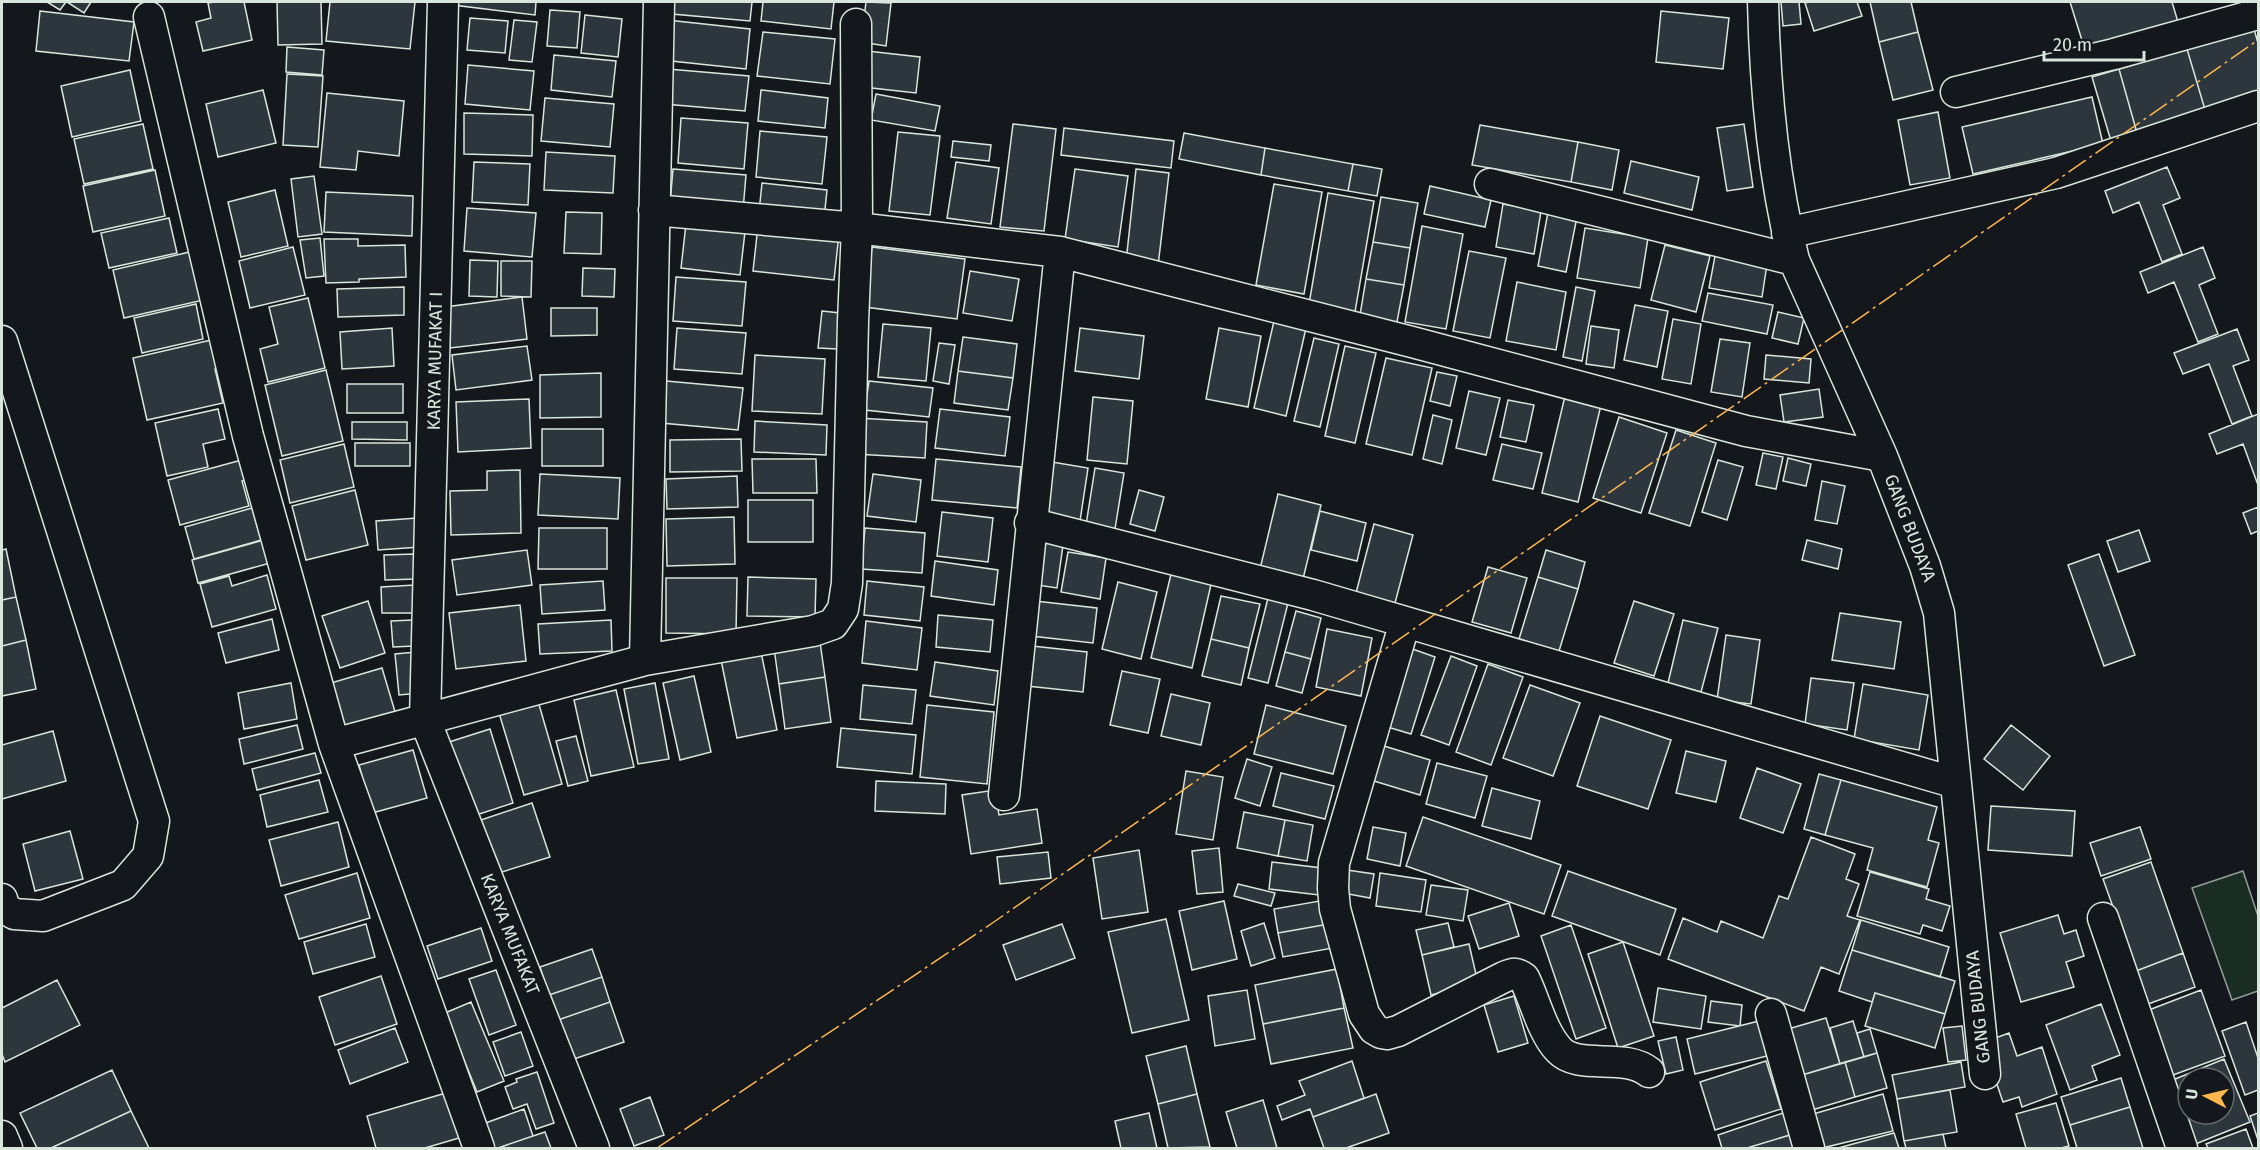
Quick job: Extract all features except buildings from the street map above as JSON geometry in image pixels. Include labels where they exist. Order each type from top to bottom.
[{"type":"street","name":"KARYA MUFAKAT I","points":[[425,720],[442,2]]},
{"type":"street","points":[[645,660],[659,2]]},
{"type":"street","name":"GANG BUDAYA","points":[[1763,2],[1764,44],[1771,114],[1791,247],[1881,456],[1925,566],[1939,613],[1984,1074]]},
{"type":"street","points":[[1956,92],[2114,54],[2259,14]]},
{"type":"street","points":[[149,17],[248,436],[334,744],[479,1149]]},
{"type":"street","points":[[334,744],[645,660],[813,631],[833,624],[843,609],[847,583],[857,228],[856,24]]},
{"type":"street","points":[[1490,184],[1791,247],[2056,172],[2259,106]]},
{"type":"street","points":[[654,210],[857,228],[1060,252],[1746,431],[1881,456]]},
{"type":"street","points":[[1004,795],[1030,523],[1060,252]]},
{"type":"street","points":[[2,341],[154,821],[148,856],[123,885],[44,916],[14,914],[4,907],[2,899]]},
{"type":"street","points":[[1030,523],[1301,592],[1956,783]]},
{"type":"street","points":[[1405,622],[1334,863],[1335,909],[1364,1014],[1374,1029],[1388,1034],[1504,976],[1518,973],[1524,978],[1543,1024],[1559,1050],[1569,1057],[1581,1060],[1628,1063],[1641,1066],[1649,1072]]},
{"type":"street","name":"KARYA MUFAKAT","points":[[425,720],[594,1149]]},
{"type":"street","points":[[2103,918],[2182,1149]]},
{"type":"street","points":[[1771,1014],[1809,1149]]},
{"type":"street","points":[[2,1136],[7,1149]]},
{"type":"green space","points":[[2243,871],[2258,916],[2258,991],[2232,1000],[2192,888]]},
{"type":"power","points":[[657,1148],[991,924],[2258,40]]}]
